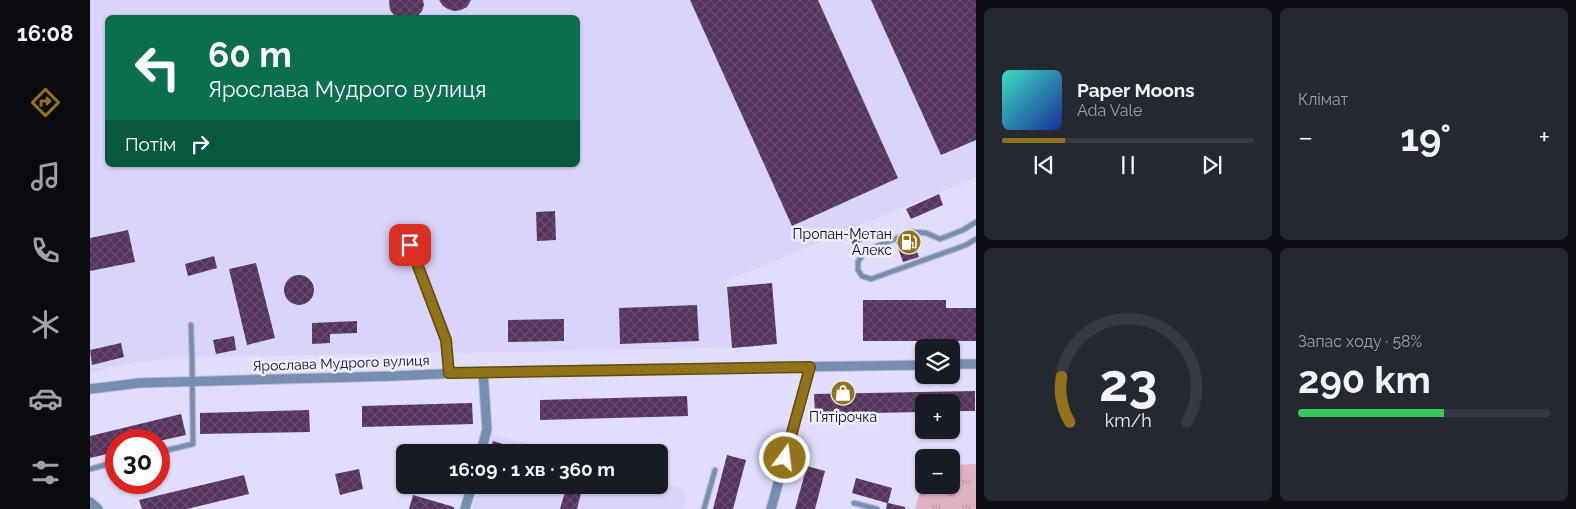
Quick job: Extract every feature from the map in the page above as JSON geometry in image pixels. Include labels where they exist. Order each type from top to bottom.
[{"type":"street","points":[[960,364],[976,364]]},
{"type":"street","name":"Ярослава Мудрого вулиця","points":[[90,389],[140,383],[483,372],[915,365]]},
{"type":"street","points":[[771,509],[810,367]]},
{"type":"street","points":[[483,372],[487,429],[483,444]]},
{"type":"street","points":[[466,509],[470,494]]},
{"type":"street","points":[[90,502],[98,509]]},
{"type":"lane","points":[[976,222],[964,230],[940,238],[926,233],[912,232],[865,251],[858,262],[858,270],[862,276],[871,279],[966,246],[976,239]]},
{"type":"lane","points":[[410,245],[446,340],[449,373]]},
{"type":"lane","points":[[170,449],[193,444],[191,325]]},
{"type":"lane","points":[[90,469],[105,465]]},
{"type":"lane","points":[[704,509],[715,470]]},
{"type":"lane","points":[[854,503],[876,509]]},
{"type":"shaded area","points":[[90,0],[976,0],[976,177],[726,281],[731,348],[192,357],[140,361],[90,373]]},
{"type":"shaded area","points":[[492,434],[528,444],[490,444]]},
{"type":"shaded area","points":[[668,484],[680,487],[686,497],[683,509],[473,509],[477,494],[668,494]]},
{"type":"green space","points":[[976,464],[976,509],[915,509],[919,494],[960,494],[960,465]]},
{"type":"building","points":[[389,0],[423,0],[424,5],[419,15],[394,15],[390,10]]},
{"type":"building","points":[[439,0],[471,0],[467,7],[454,11],[443,6]]},
{"type":"building","points":[[690,0],[818,0],[898,178],[792,226]]},
{"type":"building","points":[[871,0],[976,0],[976,140],[941,155]]},
{"type":"building","points":[[939,194],[943,205],[911,219],[906,209]]},
{"type":"building","points":[[555,211],[556,240],[537,241],[536,212]]},
{"type":"building","points":[[863,228],[868,239],[853,245],[849,234]]},
{"type":"building","points":[[128,230],[135,262],[90,271],[90,238]]},
{"type":"building","points":[[910,234],[919,257],[903,262],[895,240]]},
{"type":"building","points":[[214,256],[217,268],[188,276],[185,264]]},
{"type":"building","points":[[256,263],[275,338],[247,345],[229,269]]},
{"type":"building","points":[[299,275],[305,276],[313,284],[313,296],[305,304],[299,305],[293,304],[285,296],[284,290],[285,284],[293,276]]},
{"type":"building","points":[[772,283],[777,344],[732,348],[727,287]]},
{"type":"building","points":[[863,300],[946,300],[946,308],[976,308],[976,341],[915,339],[915,341],[863,341]]},
{"type":"building","points":[[697,305],[699,341],[620,344],[619,308]]},
{"type":"building","points":[[564,319],[564,341],[508,342],[508,320]]},
{"type":"building","points":[[357,321],[357,333],[330,334],[330,343],[312,344],[312,323]]},
{"type":"building","points":[[234,336],[236,350],[216,354],[213,340]]},
{"type":"building","points":[[121,343],[124,357],[92,365],[90,350]]},
{"type":"building","points":[[975,391],[975,411],[960,411],[960,394],[915,394],[915,412],[815,414],[814,394]]},
{"type":"building","points":[[687,396],[688,416],[540,420],[540,400]]},
{"type":"building","points":[[472,403],[473,424],[362,427],[362,406]]},
{"type":"building","points":[[309,410],[310,432],[200,434],[200,413]]},
{"type":"building","points":[[181,414],[186,435],[170,439],[170,429],[119,429]]},
{"type":"building","points":[[105,432],[105,455],[90,458],[90,436]]},
{"type":"building","points":[[493,441],[503,444],[492,444]]},
{"type":"building","points":[[727,455],[746,460],[733,509],[713,509]]},
{"type":"building","points":[[807,466],[825,471],[815,509],[795,509]]},
{"type":"building","points":[[359,469],[363,489],[340,495],[335,474]]},
{"type":"building","points":[[244,475],[249,494],[187,509],[142,509],[139,500]]},
{"type":"building","points":[[856,478],[892,488],[888,503],[905,507],[905,509],[886,509],[887,503],[852,493]]},
{"type":"building","points":[[564,494],[581,494],[577,509],[560,509]]},
{"type":"building","points":[[413,495],[454,507],[454,509],[409,509]]},
{"type":"place","name":"Пропан-Метан Алекс","points":[[909,242]]},
{"type":"place","name":"П'ятірочка","points":[[843,393]]},
{"type":"route","points":[[410,245],[446,340],[449,373],[810,367],[785,458]]}]
